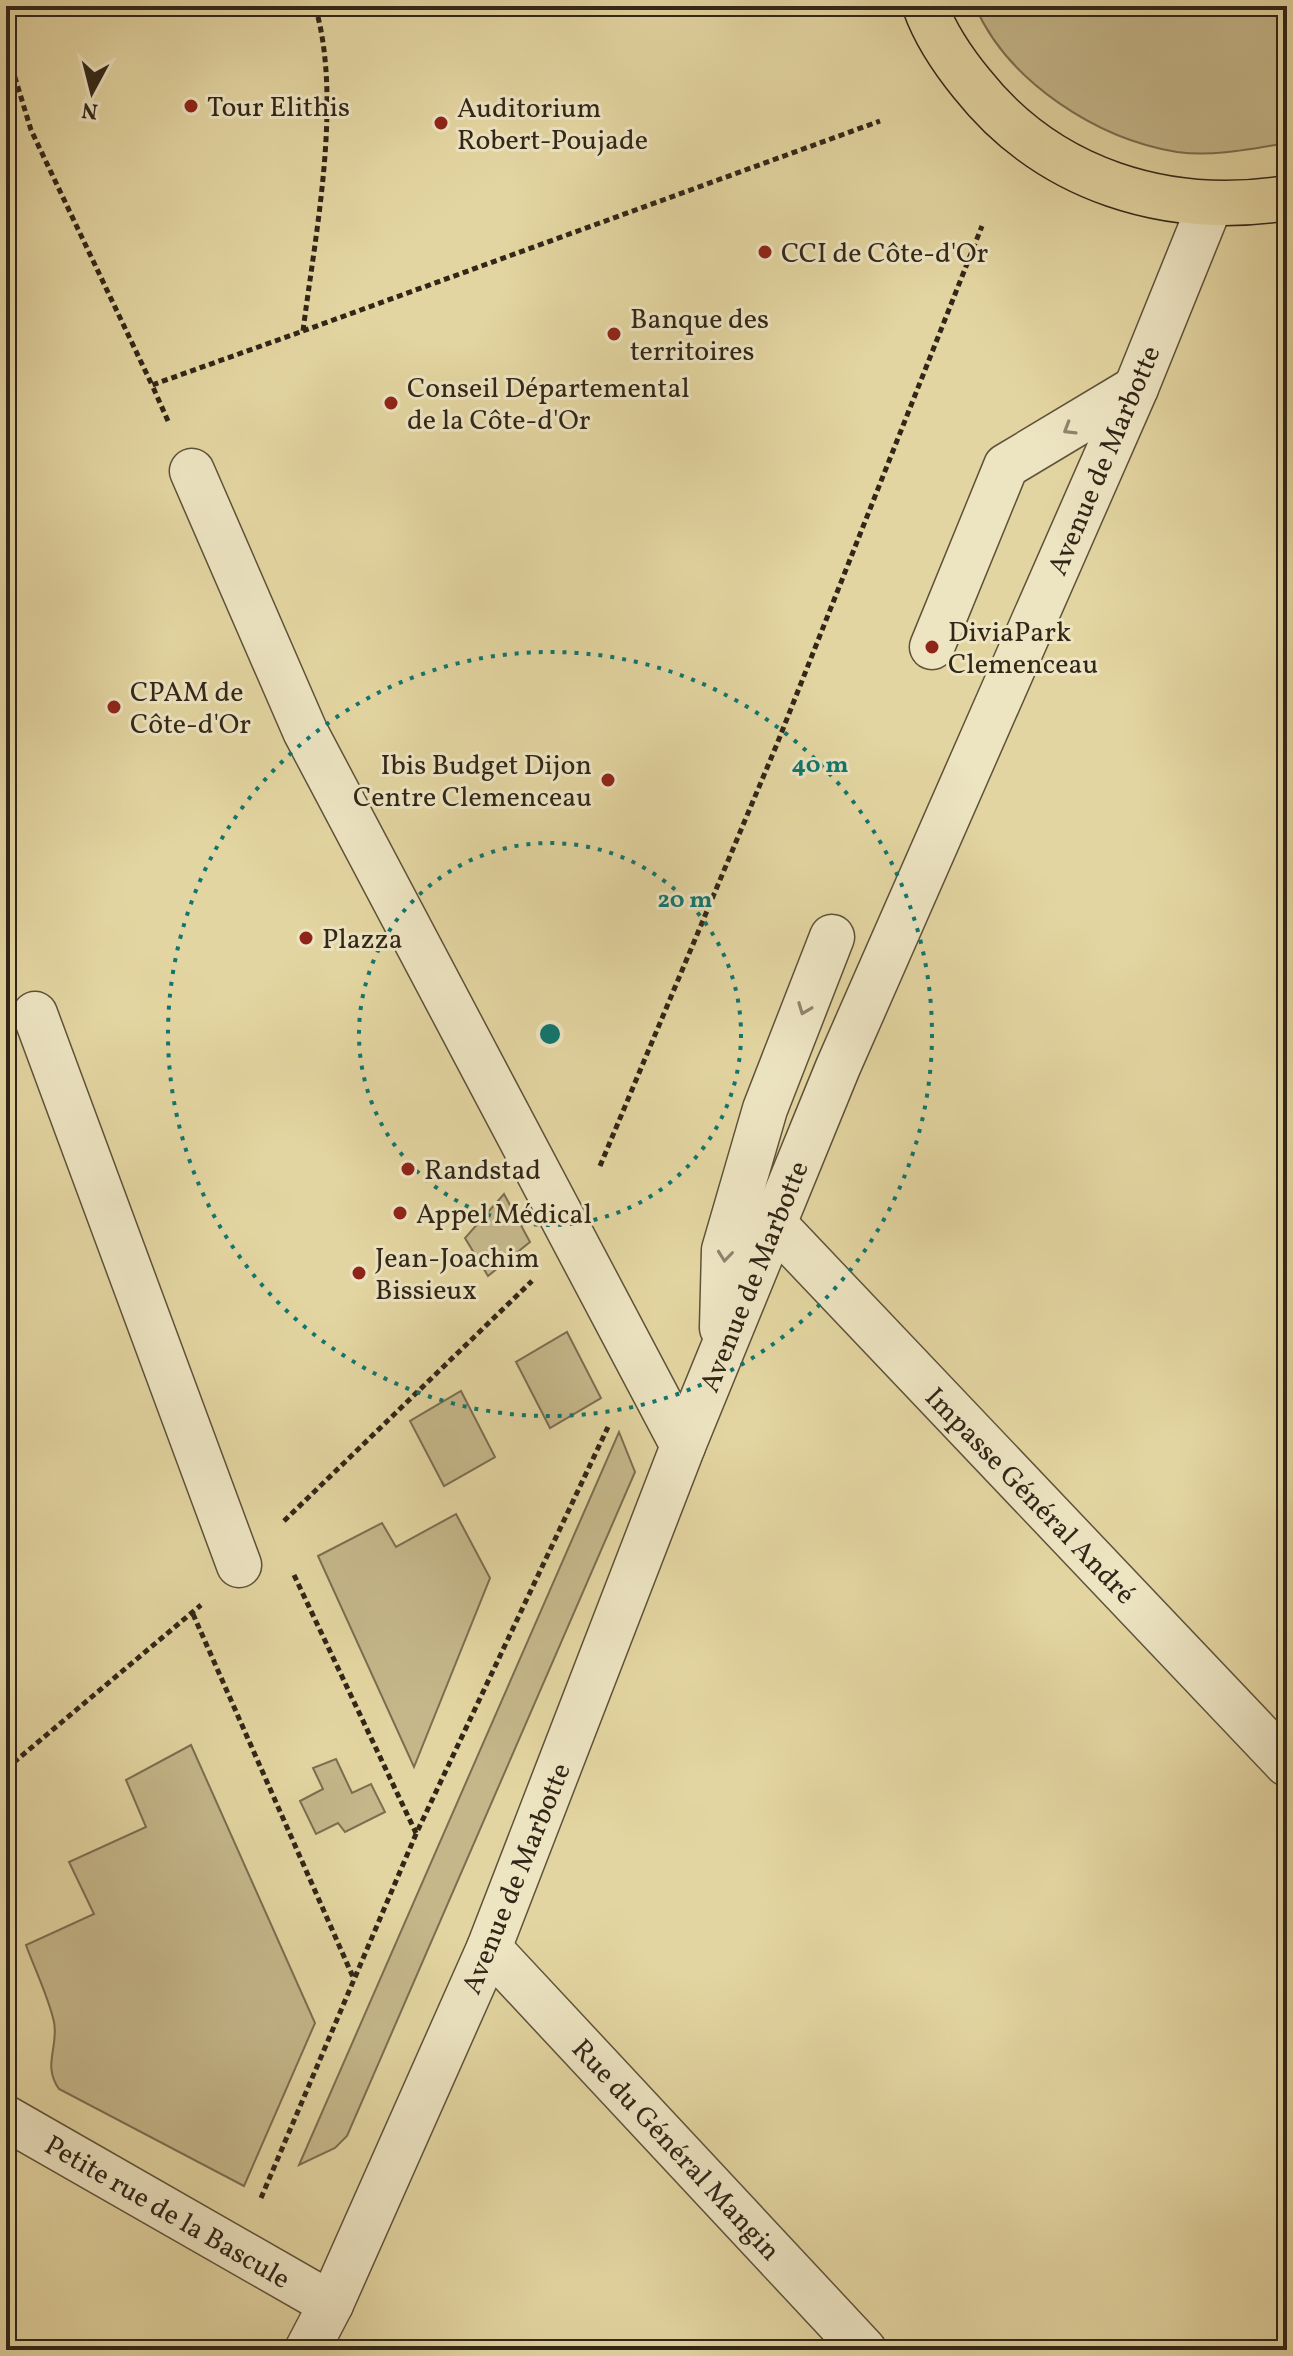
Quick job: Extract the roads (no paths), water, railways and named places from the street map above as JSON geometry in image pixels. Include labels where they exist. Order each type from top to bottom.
[{"type":"main road","points":[[925,6],[955,64],[993,111],[1040,150],[1092,179],[1150,198],[1210,205],[1287,198]]},
{"type":"street","name":"Avenue de Marbotte","points":[[307,2350],[331,2304],[489,1948],[683,1446],[776,1226],[838,1067],[1136,388],[1210,205]]},
{"type":"street","points":[[932,647],[1006,466],[1136,388]]},
{"type":"street","points":[[192,471],[305,731],[683,1446]]},
{"type":"street","points":[[722,1354],[724,1250],[765,1109],[832,937]]},
{"type":"street","points":[[35,1014],[239,1565]]},
{"type":"street","name":"Impasse Général André","points":[[776,1226],[1287,1764]]},
{"type":"street","name":"Rue du Général Mangin","points":[[489,1948],[864,2350]]},
{"type":"street","name":"Petite rue de la Bascule","points":[[6,2118],[331,2304]]},
{"type":"place","name":"Tour Elithis","points":[[191,106]]},
{"type":"place","name":"Auditorium Robert-Poujade","points":[[441,123]]},
{"type":"place","name":"CCI de Côte-d'Or","points":[[765,252]]},
{"type":"place","name":"Banque des territoires","points":[[614,334]]},
{"type":"place","name":"Conseil Départemental de la Côte-d'Or","points":[[391,403]]},
{"type":"place","name":"DiviaPark Clemenceau","points":[[932,647]]},
{"type":"place","name":"CPAM de Côte-d'Or","points":[[114,707]]},
{"type":"place","name":"Ibis Budget Dijon Centre Clemenceau","points":[[608,780]]},
{"type":"place","name":"Plazza","points":[[306,938]]},
{"type":"place","name":"Randstad","points":[[408,1169]]},
{"type":"place","name":"Appel Médical","points":[[400,1213]]},
{"type":"place","name":"Jean-Joachim Bissieux","points":[[359,1273]]}]
